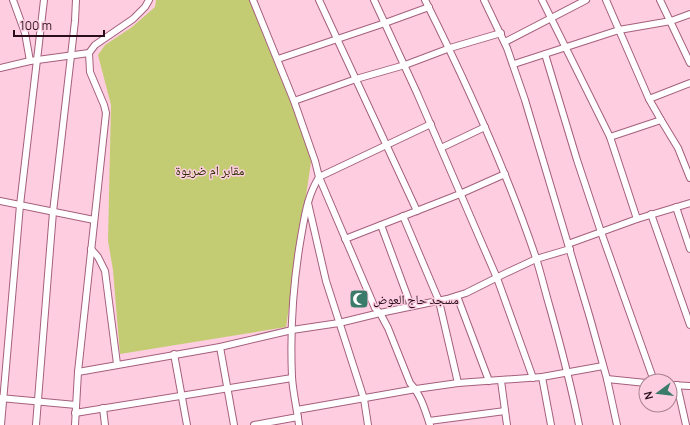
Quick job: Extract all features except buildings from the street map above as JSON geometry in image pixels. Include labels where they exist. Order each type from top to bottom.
[{"type":"street","points":[[13,0],[25,33],[30,61]]},
{"type":"street","points":[[1,425],[2,398],[20,205],[44,0]]},
{"type":"street","points":[[36,425],[53,212],[75,21],[76,0]]},
{"type":"street","points":[[75,425],[78,372],[106,113],[90,72],[89,53],[95,45],[141,11],[147,5],[149,0]]},
{"type":"street","points":[[253,0],[294,101],[319,177],[375,308],[380,313],[388,328],[410,383],[416,389],[430,423],[505,411]]},
{"type":"street","points":[[319,0],[417,211]]},
{"type":"street","points":[[374,0],[405,65],[497,278],[533,378]]},
{"type":"street","points":[[425,0],[450,48],[485,127],[505,174],[536,259],[568,371],[579,425]]},
{"type":"street","points":[[484,0],[501,33],[514,64],[604,366],[617,425]]},
{"type":"street","points":[[542,0],[610,137],[637,219]]},
{"type":"street","points":[[505,42],[586,0]]},
{"type":"street","points":[[606,0],[650,99],[678,148],[690,178]]},
{"type":"street","points":[[660,0],[690,63]]},
{"type":"street","points":[[278,59],[429,7]]},
{"type":"street","points":[[514,64],[565,46],[620,30],[671,21],[690,14]]},
{"type":"street","points":[[294,101],[356,79],[405,65],[450,48],[501,33]]},
{"type":"street","points":[[0,68],[30,61],[89,53]]},
{"type":"street","points":[[545,54],[601,232],[651,373]]},
{"type":"street","points":[[650,99],[690,83]]},
{"type":"street","points":[[610,137],[661,120]]},
{"type":"street","points":[[299,425],[292,378],[292,330],[296,269],[307,201],[312,188],[319,177],[431,124]]},
{"type":"street","points":[[441,148],[485,127]]},
{"type":"street","points":[[345,239],[460,194],[505,174]]},
{"type":"street","points":[[0,201],[94,220]]},
{"type":"street","points":[[307,201],[326,281],[364,399],[368,425]]},
{"type":"street","points":[[78,372],[220,347],[292,330],[339,323],[457,296],[536,259],[601,232],[651,214],[690,203]]},
{"type":"street","points":[[676,207],[690,249]]},
{"type":"street","points":[[651,214],[690,325]]},
{"type":"street","points":[[403,216],[438,301],[458,383]]},
{"type":"street","points":[[381,225],[411,306]]},
{"type":"street","points":[[91,250],[98,257],[105,271],[117,364]]},
{"type":"street","points":[[457,296],[489,381]]},
{"type":"street","points":[[220,347],[234,425]]},
{"type":"street","points":[[174,354],[187,425]]},
{"type":"street","points":[[297,410],[416,389],[458,383],[542,377],[568,371],[604,366]]},
{"type":"street","points":[[542,377],[551,425]]},
{"type":"street","points":[[75,413],[292,378]]},
{"type":"street","points":[[607,379],[638,383]]},
{"type":"street","points":[[501,381],[507,425]]},
{"type":"street","points":[[678,385],[690,386]]},
{"type":"street","points":[[678,389],[686,425]]},
{"type":"street","points":[[2,398],[76,406]]},
{"type":"street","points":[[103,408],[105,425]]},
{"type":"street","points":[[254,425],[298,417]]},
{"type":"green space","name":"مقابر ام ضريوة","points":[[156,0],[250,0],[312,156],[286,327],[120,354],[113,270],[108,241],[111,105],[98,55],[105,45],[132,27],[155,7]]},
{"type":"place","name":"مسجد حاج العوض","points":[[359,299]]}]
